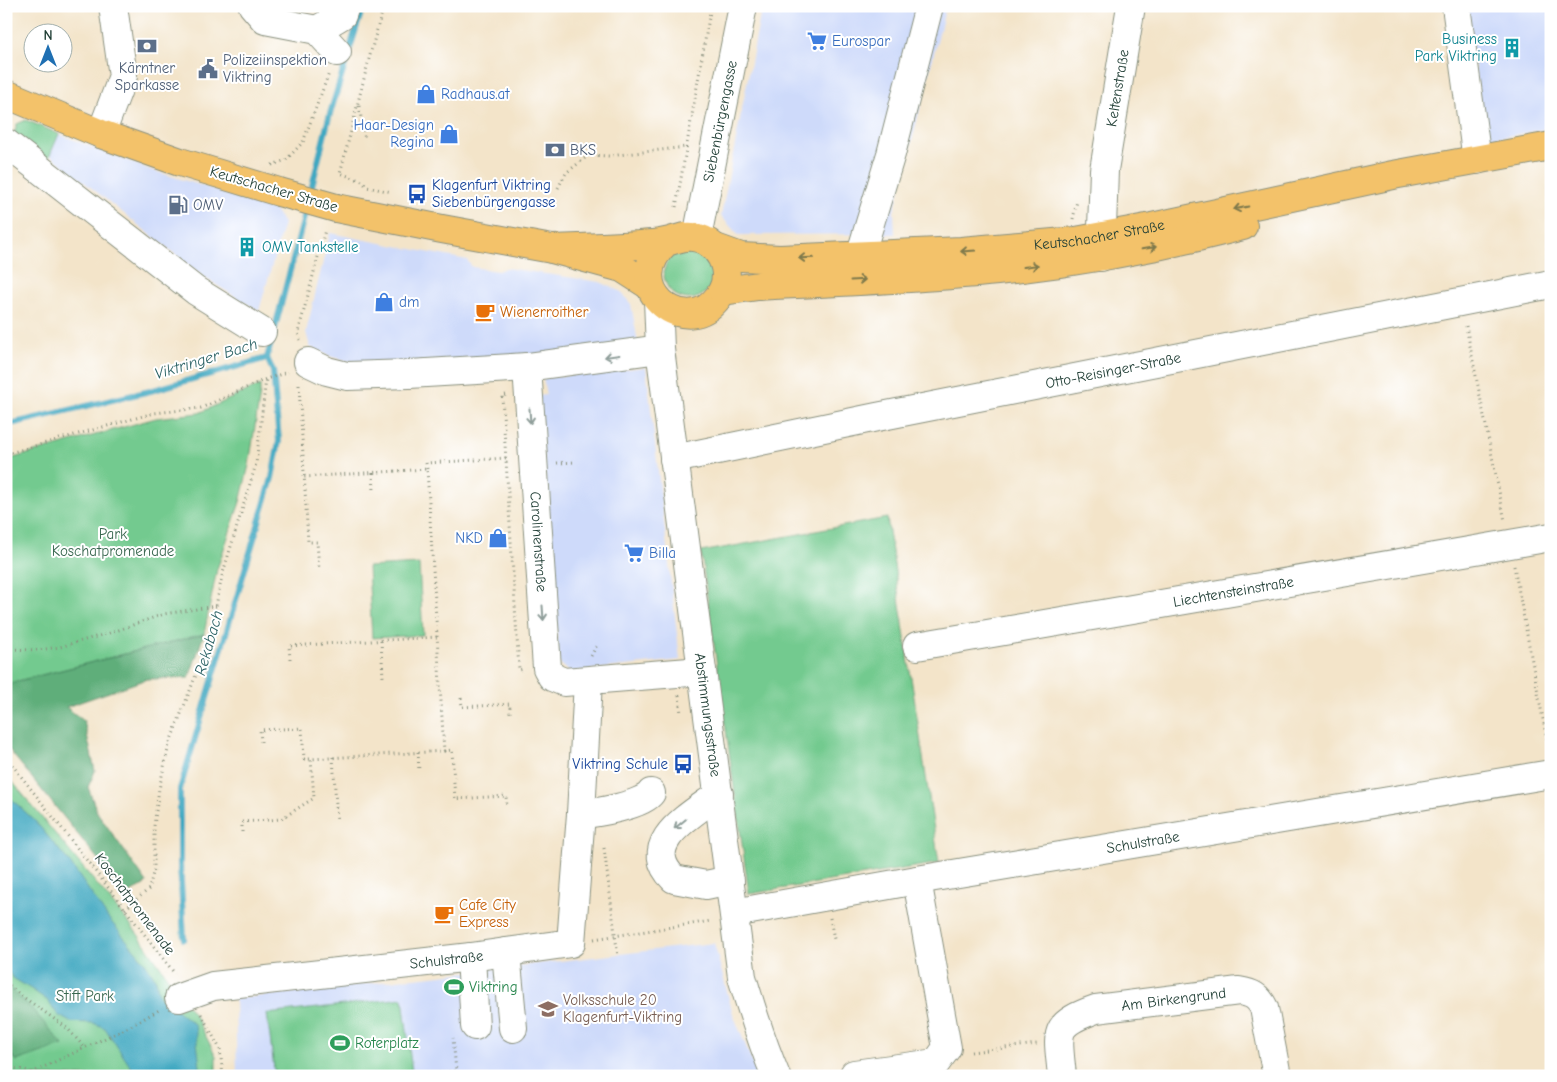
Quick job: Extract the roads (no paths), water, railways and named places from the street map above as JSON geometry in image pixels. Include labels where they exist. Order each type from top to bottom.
[{"type":"main road","name":"Keutschacher Straße","points":[[7,99],[180,162],[279,192],[331,217],[442,229],[552,249],[622,268],[654,293],[670,310],[685,314]]},
{"type":"main road","name":"Keutschacher Straße","points":[[552,249],[626,246],[666,242],[681,236],[706,243],[741,257],[780,259],[1093,244],[1156,247],[1341,201],[1478,160],[1551,146]]},
{"type":"main road","points":[[654,293],[648,274],[651,262],[657,251],[666,242]]},
{"type":"main road","points":[[685,314],[700,311],[713,303],[722,291],[726,280],[726,269],[722,258],[706,243]]},
{"type":"main road","name":"Keutschacher Straße","points":[[722,291],[758,286],[998,271],[1093,244]]},
{"type":"street","points":[[101,134],[123,76],[113,6]]},
{"type":"street","points":[[253,6],[265,20],[317,30],[337,52]]},
{"type":"street","points":[[317,30],[342,15],[345,6]]},
{"type":"street","name":"Siebenbürgengasse","points":[[706,243],[743,6]]},
{"type":"street","points":[[869,255],[885,214],[889,157],[929,6]]},
{"type":"street","points":[[889,157],[940,6]]},
{"type":"street","name":"Keltenstraße","points":[[1093,244],[1131,6]]},
{"type":"street","points":[[1456,6],[1478,160]]},
{"type":"street","points":[[6,143],[196,291],[262,332]]},
{"type":"street","name":"Otto-Reisinger-Straße","points":[[674,459],[1551,284]]},
{"type":"street","name":"Abstimmungsstraße","points":[[654,293],[730,880],[724,917],[757,1030],[776,1076]]},
{"type":"street","points":[[303,369],[327,371],[347,376],[527,368],[660,348],[685,314]]},
{"type":"street","name":"Carolinenstraße","points":[[527,368],[547,668],[552,677],[564,682],[702,671]]},
{"type":"street","name":"Liechtensteinstraße","points":[[917,646],[1551,538]]},
{"type":"street","points":[[588,681],[591,813],[646,799],[652,793]]},
{"type":"street","name":"Schulstraße","points":[[724,917],[917,880],[1551,774]]},
{"type":"street","points":[[719,794],[674,828],[664,840],[661,863],[668,874],[674,879],[706,885],[730,880]]},
{"type":"street","name":"Schulstraße","points":[[185,996],[212,986],[571,943],[591,813]]},
{"type":"street","points":[[854,1074],[936,1064],[947,1048],[917,880]]},
{"type":"street","points":[[506,952],[513,1028]]},
{"type":"street","points":[[471,956],[475,1026]]},
{"type":"street","name":"Am Birkengrund","points":[[1062,1076],[1058,1038],[1064,1024],[1075,1016],[1096,1009],[1239,991],[1252,993],[1260,1000],[1264,1008],[1277,1076]]},
{"type":"water","name":"Stift Park","points":[[6,794],[35,821],[70,863],[108,918],[144,961],[156,980],[159,996],[195,1025],[201,1076],[132,1076],[130,1066],[105,1028],[93,1023],[70,1022],[58,1015],[47,1000],[13,978],[6,969]]},
{"type":"waterway","name":"Viktringer Bach","points":[[310,194],[329,117],[363,6]]},
{"type":"waterway","name":"Viktringer Bach","points":[[6,425],[150,391],[267,358],[307,206]]},
{"type":"waterway","name":"Rekabach","points":[[184,939],[180,863],[180,789],[272,478],[279,441],[273,371],[267,358]]},
{"type":"place","name":"Eurospar","points":[[817,41]]},
{"type":"place","name":"Kärntner Sparkasse","points":[[147,46]]},
{"type":"place","name":"Business Park Viktring","points":[[1512,48]]},
{"type":"place","name":"Polizeiinspektion Viktring","points":[[208,69]]},
{"type":"place","name":"Radhaus.at","points":[[426,94]]},
{"type":"place","name":"Haar-Design Regina","points":[[449,134]]},
{"type":"place","name":"BKS","points":[[555,150]]},
{"type":"place","name":"Klagenfurt Viktring Siebenbürgengasse","points":[[417,194]]},
{"type":"place","name":"OMV","points":[[178,205]]},
{"type":"place","name":"OMV Tankstelle","points":[[247,247]]},
{"type":"place","name":"dm","points":[[384,302]]},
{"type":"place","name":"Wienerroither","points":[[485,312]]},
{"type":"place","name":"NKD","points":[[498,538]]},
{"type":"place","name":"Billa","points":[[634,553]]},
{"type":"place","name":"Viktring Schule","points":[[683,764]]},
{"type":"place","name":"Cafe City Express","points":[[444,914]]},
{"type":"place","name":"Viktring","points":[[454,987]]},
{"type":"place","name":"Volksschule 20 Klagenfurt-Viktring","points":[[548,1009]]},
{"type":"place","name":"Roterplatz","points":[[340,1043]]},
{"type":"park label","name":"Park Koschatpromenade","points":[[113,542]]}]
